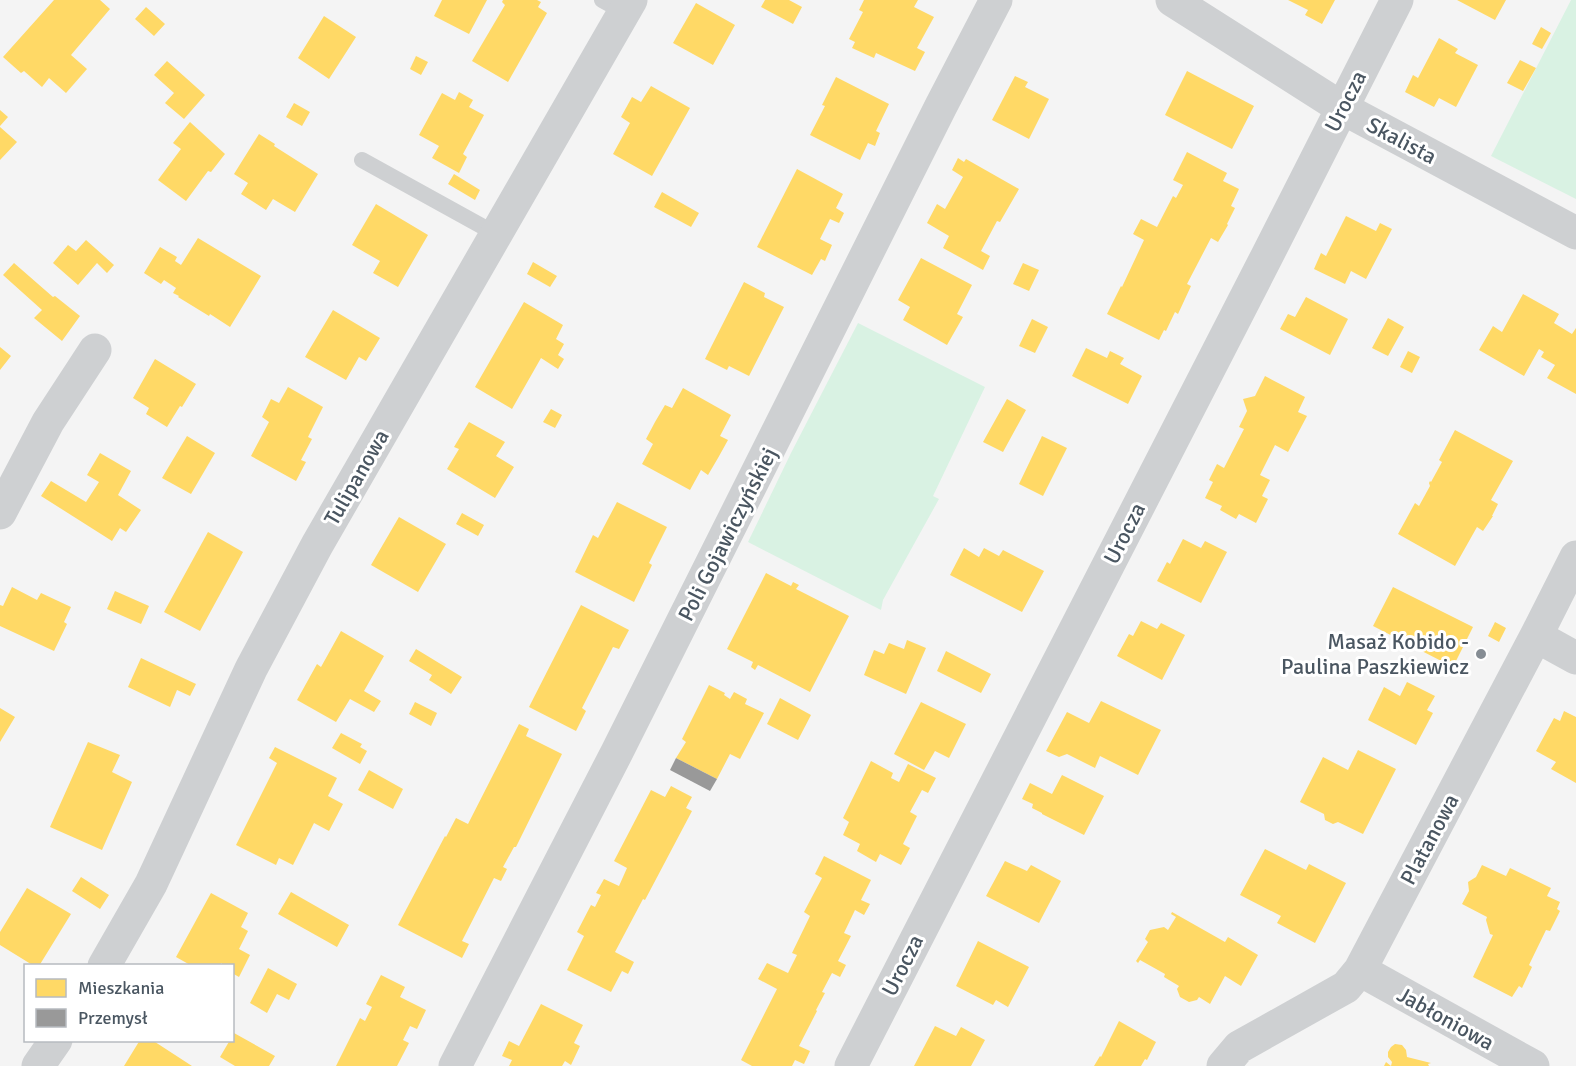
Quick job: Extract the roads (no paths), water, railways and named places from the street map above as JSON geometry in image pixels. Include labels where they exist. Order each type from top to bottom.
[{"type":"street","name":"Poli Gojawiczyńskiej","points":[[454,1066],[622,742],[996,0]]},
{"type":"street","name":"Skalista","points":[[1172,0],[1342,108],[1576,233]]},
{"type":"street","name":"Urocza","points":[[851,1066],[1397,0]]},
{"type":"street","name":"Tulipanowa","points":[[105,964],[155,875],[251,669],[281,612],[317,545],[496,234],[619,4]]},
{"type":"street","points":[[0,513],[48,422],[95,350]]},
{"type":"street","name":"Platanowa","points":[[1222,1066],[1239,1047],[1346,987],[1360,970],[1576,557]]},
{"type":"street","points":[[1536,636],[1576,658]]},
{"type":"street","name":"Jabłoniowa","points":[[1360,970],[1533,1066]]},
{"type":"street","points":[[38,1066],[55,1042]]},
{"type":"lane","points":[[362,160],[496,234]]},
{"type":"place","name":"Masaż Kobido - Paulina Paszkiewicz","points":[[1481,654]]}]
